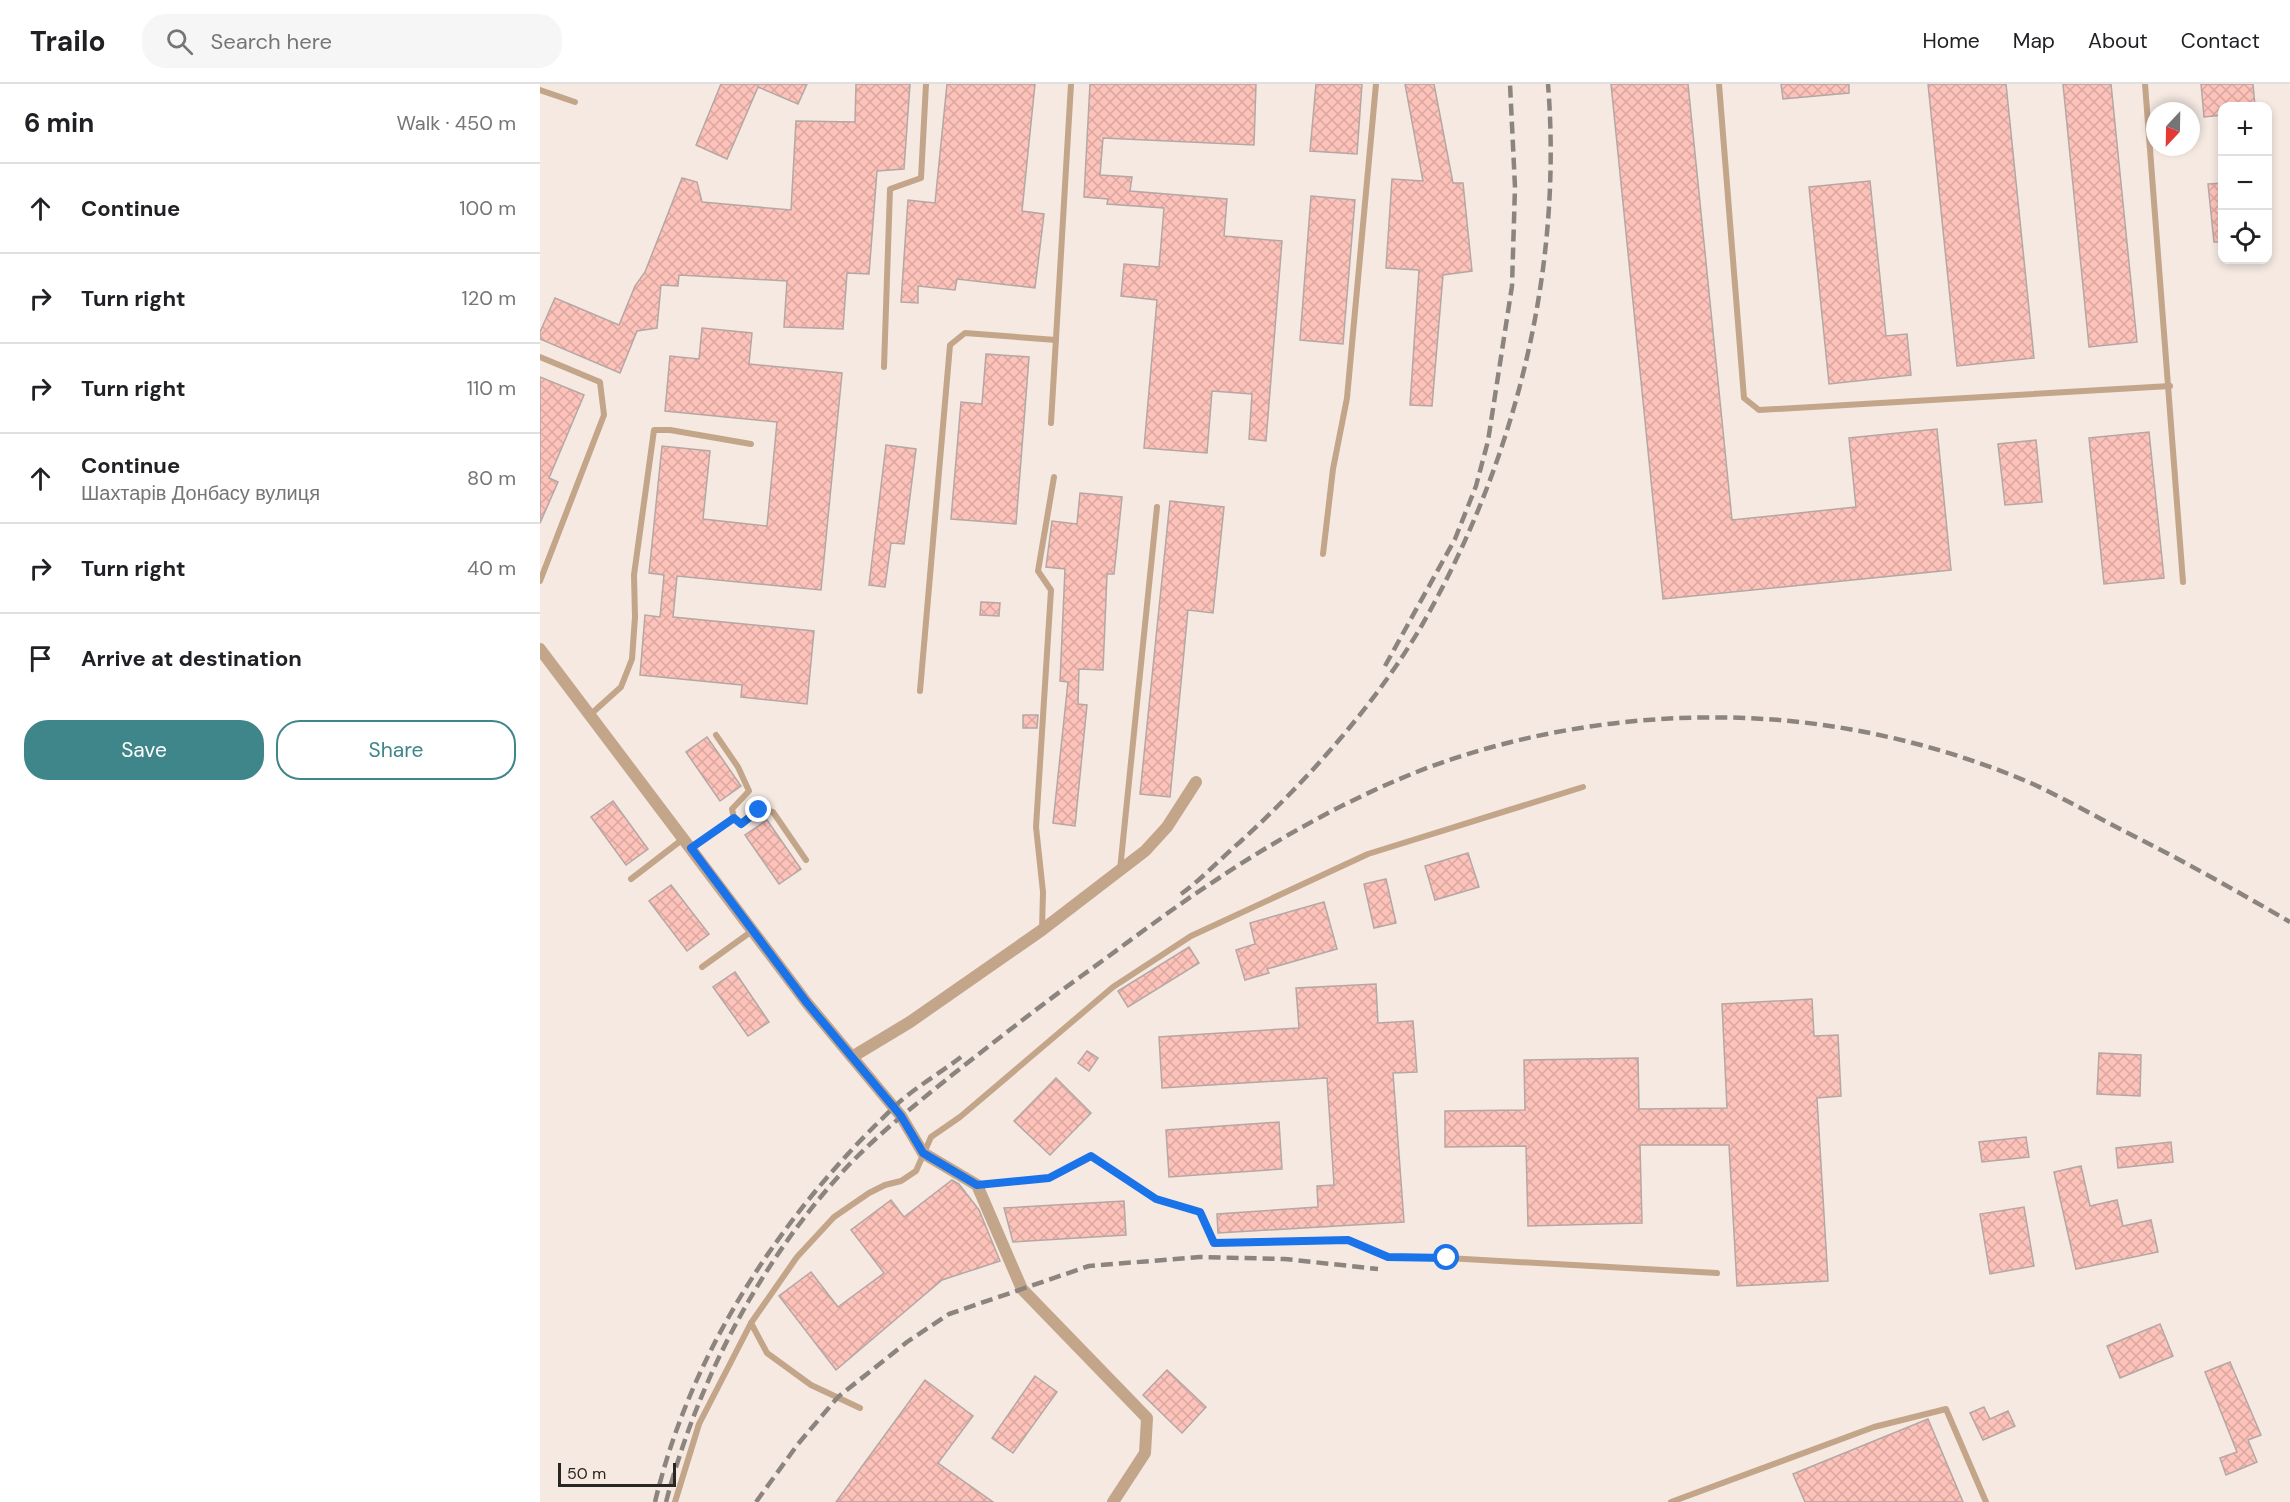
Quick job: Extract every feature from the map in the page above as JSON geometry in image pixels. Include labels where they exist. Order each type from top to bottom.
[{"type":"street","points":[[540,649],[807,1003],[901,1116],[923,1153],[977,1185],[1022,1288],[1147,1418],[1145,1453],[1113,1502]]},
{"type":"street","points":[[540,665],[560,673]]},
{"type":"street","points":[[852,1057],[910,1022],[1042,930],[1120,871],[1145,851],[1167,827],[1196,782]]},
{"type":"lane","points":[[884,367],[890,189],[921,178],[926,84]]},
{"type":"lane","points":[[1051,423],[1071,84]]},
{"type":"lane","points":[[1323,554],[1332,470],[1347,398],[1376,84]]},
{"type":"lane","points":[[1719,84],[1744,398],[1759,410],[2170,386]]},
{"type":"lane","points":[[2145,84],[2170,386],[2183,582]]},
{"type":"lane","points":[[540,90],[575,102]]},
{"type":"lane","points":[[920,691],[950,345],[965,333],[1056,340]]},
{"type":"lane","points":[[540,357],[600,382],[604,416],[540,581]]},
{"type":"lane","points":[[591,714],[621,687],[632,659],[635,616],[634,575],[654,430],[670,430],[751,444]]},
{"type":"lane","points":[[1042,930],[1043,892],[1036,826],[1051,590],[1038,571],[1054,477]]},
{"type":"lane","points":[[1120,871],[1156,507]]},
{"type":"lane","points":[[716,735],[738,767],[749,791],[732,809],[734,818],[741,824],[759,810],[773,812],[806,860]]},
{"type":"lane","points":[[675,1502],[699,1424],[751,1323],[796,1257],[834,1217],[869,1193],[885,1185],[901,1181],[916,1171],[931,1137],[960,1117],[1113,987],[1191,936],[1368,854],[1583,787]]},
{"type":"lane","points":[[631,879],[687,843],[734,818]]},
{"type":"lane","points":[[702,967],[752,930]]},
{"type":"lane","points":[[977,1185],[1049,1178],[1091,1156],[1156,1199],[1200,1212],[1214,1243],[1348,1240],[1388,1257],[1447,1258],[1717,1273]]},
{"type":"lane","points":[[751,1323],[767,1353],[812,1385],[860,1408]]},
{"type":"lane","points":[[1671,1502],[1874,1427],[1946,1409],[1986,1502]]},
{"type":"building","points":[[721,84],[807,84],[798,104],[758,87],[727,159],[696,145]]},
{"type":"building","points":[[856,84],[910,84],[904,169],[877,171],[869,274],[847,273],[843,329],[784,327],[787,281],[679,275],[678,286],[661,285],[657,328],[637,331],[620,373],[540,339],[540,332],[555,298],[619,325],[635,286],[645,272],[682,178],[697,182],[702,202],[791,210],[796,121],[855,122]]},
{"type":"building","points":[[947,84],[1035,84],[1022,211],[1044,214],[1035,288],[957,279],[955,290],[918,286],[918,303],[901,302],[908,200],[935,203]]},
{"type":"building","points":[[1090,84],[1256,84],[1254,145],[1103,138],[1100,175],[1132,177],[1130,191],[1227,199],[1224,236],[1282,241],[1266,441],[1249,439],[1252,394],[1212,391],[1207,453],[1144,448],[1157,300],[1121,296],[1124,264],[1159,267],[1164,208],[1107,204],[1108,199],[1084,197]]},
{"type":"building","points":[[1316,84],[1362,84],[1357,154],[1310,151]]},
{"type":"building","points":[[1405,84],[1434,84],[1453,183],[1463,183],[1472,271],[1443,275],[1432,406],[1410,405],[1419,270],[1386,268],[1392,179],[1423,181]]},
{"type":"building","points":[[1611,84],[1688,84],[1732,520],[1856,507],[1849,438],[1937,429],[1951,570],[1663,599]]},
{"type":"building","points":[[1781,84],[1849,84],[1849,93],[1783,99]]},
{"type":"building","points":[[1928,84],[2006,84],[2034,358],[1957,366]]},
{"type":"building","points":[[2063,84],[2111,84],[2137,342],[2089,347]]},
{"type":"building","points":[[2201,84],[2253,84],[2255,102],[2218,102],[2218,116],[2204,117]]},
{"type":"building","points":[[1870,181],[1886,336],[1907,334],[1911,375],[1829,384],[1809,187]]},
{"type":"building","points":[[2218,183],[2218,242],[2214,242],[2208,184]]},
{"type":"building","points":[[1311,196],[1355,200],[1343,344],[1300,340]]},
{"type":"building","points":[[702,328],[752,333],[749,364],[842,373],[821,590],[677,576],[673,617],[814,631],[807,704],[741,697],[742,685],[640,675],[645,615],[660,617],[664,575],[649,573],[662,446],[710,451],[703,519],[767,526],[777,422],[665,411],[670,356],[699,359]]},
{"type":"building","points":[[986,354],[1029,357],[1016,524],[951,519],[961,402],[982,404]]},
{"type":"building","points":[[540,377],[584,395],[549,478],[558,482],[540,523]]},
{"type":"building","points":[[2149,432],[2164,578],[2104,584],[2089,438]]},
{"type":"building","points":[[2036,440],[2042,502],[2005,505],[1998,444]]},
{"type":"building","points":[[886,445],[916,449],[904,544],[891,543],[885,587],[869,585]]},
{"type":"building","points":[[1080,493],[1122,497],[1114,574],[1107,574],[1103,670],[1079,669],[1078,704],[1087,705],[1075,826],[1053,823],[1068,682],[1060,681],[1065,569],[1046,567],[1052,521],[1077,524]]},
{"type":"building","points":[[1170,501],[1224,507],[1213,613],[1188,610],[1170,797],[1140,794]]},
{"type":"building","points":[[981,602],[1000,603],[999,616],[980,615]]},
{"type":"building","points":[[1023,715],[1038,715],[1037,728],[1023,728]]},
{"type":"building","points":[[707,737],[741,786],[720,801],[686,752]]},
{"type":"building","points":[[613,801],[648,849],[626,865],[591,817]]},
{"type":"building","points":[[767,820],[801,869],[779,884],[745,835]]},
{"type":"building","points":[[1468,853],[1479,887],[1435,900],[1425,866]]},
{"type":"building","points":[[1386,879],[1396,923],[1374,928],[1364,884]]},
{"type":"building","points":[[671,885],[709,934],[687,951],[649,901]]},
{"type":"building","points":[[1324,902],[1337,949],[1267,969],[1269,973],[1245,980],[1236,950],[1255,944],[1250,923]]},
{"type":"building","points":[[1189,947],[1199,963],[1128,1007],[1118,991]]},
{"type":"building","points":[[735,972],[769,1022],[748,1036],[713,987]]},
{"type":"building","points":[[1376,984],[1378,1023],[1413,1021],[1417,1072],[1393,1073],[1404,1222],[1218,1233],[1217,1214],[1318,1207],[1317,1186],[1334,1185],[1327,1078],[1162,1088],[1159,1037],[1299,1028],[1296,988]]},
{"type":"building","points":[[1812,999],[1814,1036],[1838,1035],[1841,1096],[1817,1098],[1828,1281],[1737,1286],[1729,1145],[1640,1145],[1642,1223],[1528,1226],[1526,1146],[1445,1147],[1445,1111],[1525,1110],[1524,1060],[1638,1058],[1639,1109],[1727,1108],[1722,1004]]},
{"type":"building","points":[[1087,1051],[1098,1058],[1089,1071],[1078,1063]]},
{"type":"building","points":[[2099,1053],[2141,1055],[2140,1096],[2097,1094]]},
{"type":"building","points":[[1056,1078],[1091,1113],[1050,1155],[1014,1121]]},
{"type":"building","points":[[1279,1122],[1282,1169],[1169,1177],[1166,1130]]},
{"type":"building","points":[[2026,1137],[2029,1157],[1982,1162],[1979,1142]]},
{"type":"building","points":[[2171,1142],[2173,1162],[2118,1168],[2116,1148]]},
{"type":"building","points":[[2081,1166],[2090,1206],[2117,1200],[2123,1226],[2151,1220],[2158,1252],[2076,1269],[2054,1172]]},
{"type":"building","points":[[952,1180],[959,1184],[979,1210],[1000,1261],[942,1280],[836,1370],[779,1296],[811,1272],[838,1307],[884,1273],[851,1230],[891,1200],[904,1217]]},
{"type":"building","points":[[1124,1201],[1126,1235],[1013,1242],[1004,1208]]},
{"type":"building","points":[[2024,1207],[2034,1266],[1990,1274],[1980,1214]]},
{"type":"building","points":[[2160,1324],[2173,1356],[2120,1378],[2107,1346]]},
{"type":"building","points":[[2230,1362],[2261,1435],[2248,1440],[2257,1462],[2226,1475],[2220,1458],[2237,1452],[2205,1372]]},
{"type":"building","points":[[1167,1370],[1206,1407],[1182,1433],[1143,1395]]},
{"type":"building","points":[[1035,1376],[1057,1392],[1013,1453],[992,1438]]},
{"type":"building","points":[[925,1380],[973,1416],[938,1463],[993,1502],[836,1502]]},
{"type":"building","points":[[1984,1407],[1990,1419],[2008,1411],[2015,1426],[1983,1440],[1970,1413]]},
{"type":"building","points":[[1928,1419],[1963,1502],[1805,1502],[1793,1474]]},
{"type":"railway","points":[[1385,666],[1455,539],[1476,486],[1488,441],[1512,286],[1515,187],[1510,84]]},
{"type":"railway","points":[[1181,894],[1265,818],[1339,740],[1404,655],[1455,563],[1483,498],[1507,432],[1526,364],[1539,294],[1548,224],[1551,154],[1548,84]]},
{"type":"railway","points":[[666,1502],[679,1456],[696,1411],[714,1367],[736,1324],[786,1242],[815,1204],[871,1143],[938,1086],[1031,1013],[1219,878],[1289,834],[1339,808],[1414,773],[1458,757],[1551,733],[1647,720],[1743,718],[1790,721],[1883,736],[1974,761],[2033,784],[2186,863],[2290,922]]},
{"type":"railway","points":[[655,1502],[671,1446],[692,1392],[717,1339],[745,1289],[778,1240],[851,1150],[900,1102],[961,1057]]},
{"type":"railway","points":[[756,1502],[798,1444],[838,1397],[907,1342],[949,1314],[1089,1266],[1200,1257],[1285,1259],[1378,1269]]},
{"type":"route","points":[[759,810],[741,824],[734,818],[691,848],[807,1003],[901,1116],[923,1153],[977,1185],[1049,1178],[1091,1156],[1156,1199],[1200,1212],[1214,1243],[1348,1240],[1388,1257],[1447,1258]]}]
